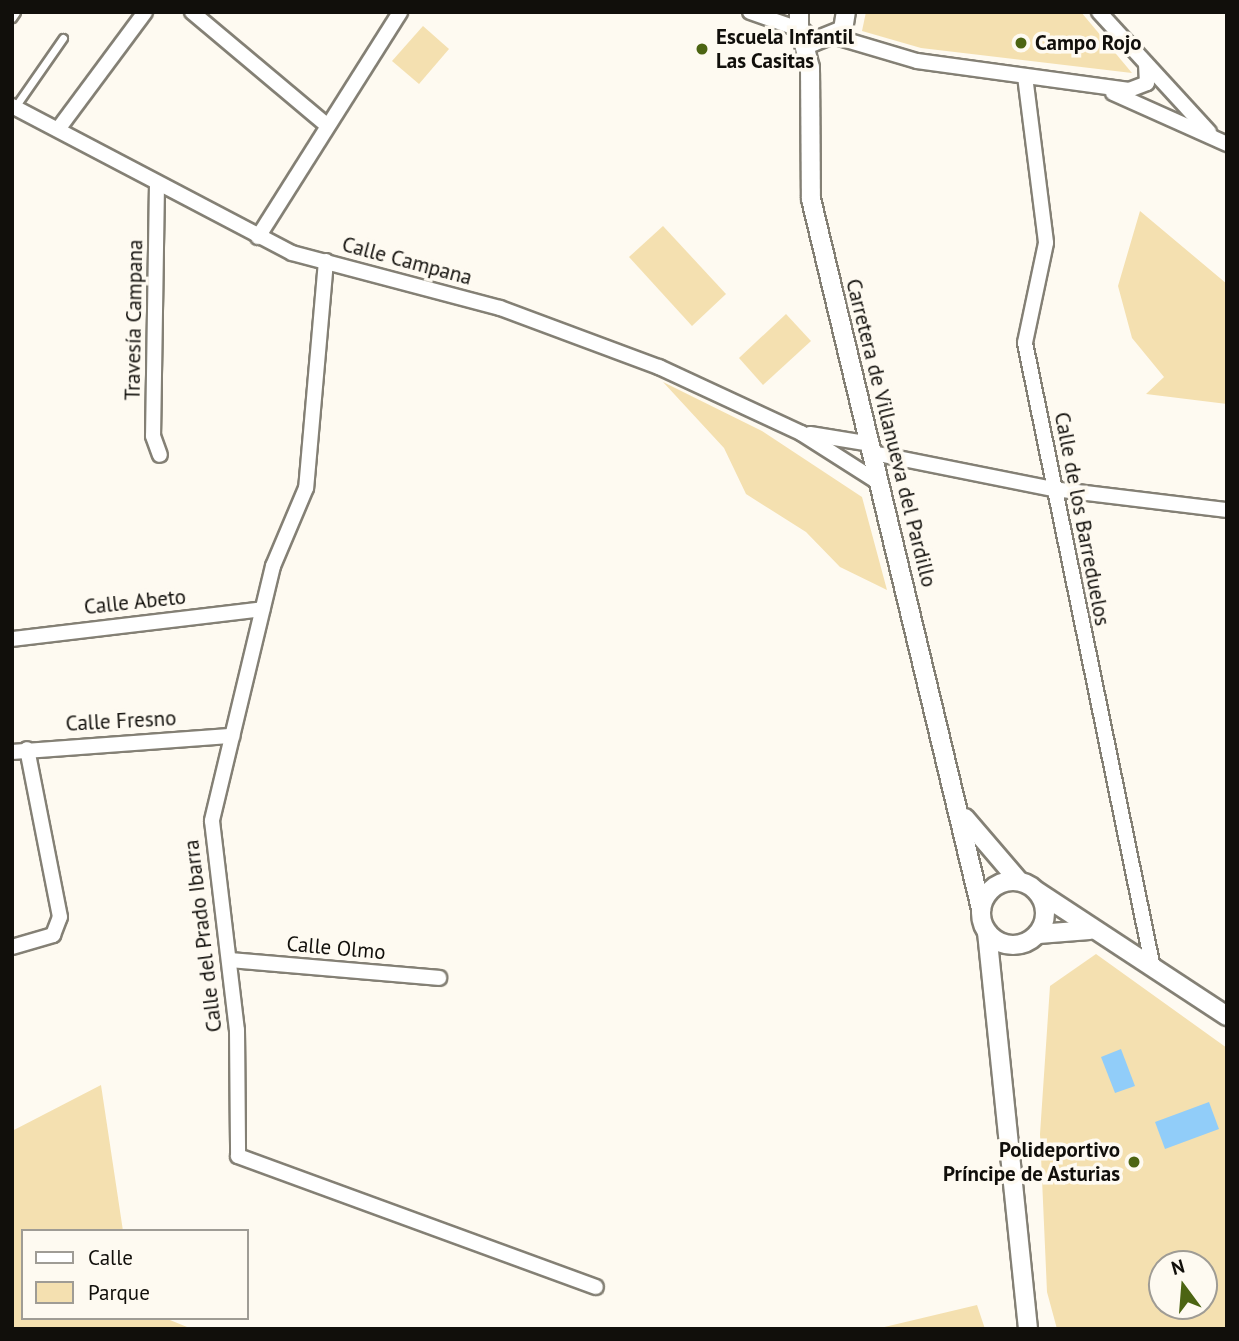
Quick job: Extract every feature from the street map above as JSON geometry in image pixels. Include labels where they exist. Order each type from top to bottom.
[{"type":"street","points":[[59,128],[145,12]]},
{"type":"street","points":[[258,237],[400,12]]},
{"type":"street","points":[[751,12],[800,24],[813,42],[838,30],[917,61],[1097,86],[1138,90],[1149,80],[1146,65]]},
{"type":"street","points":[[810,67],[838,30],[856,12]]},
{"type":"street","points":[[1099,12],[1209,132]]},
{"type":"street","points":[[195,13],[328,125]]},
{"type":"street","name":"Carretera de Villanueva del Pardillo","points":[[800,24],[810,67],[810,199],[881,484],[981,909]]},
{"type":"street","name":"Calle de los Barreduelos","points":[[1025,76],[1046,243],[1025,343],[1153,968]]},
{"type":"street","points":[[1097,86],[1209,132],[1227,144]]},
{"type":"street","name":"Calle Campana","points":[[13,109],[59,128],[258,237],[326,261],[557,328],[801,433]]},
{"type":"street","name":"Travesía Campana","points":[[157,184],[153,436],[160,455]]},
{"type":"street","name":"Calle del Prado Ibarra","points":[[326,261],[306,488],[262,610],[212,821],[212,866],[231,960],[238,1156],[596,1287]]},
{"type":"street","points":[[801,433],[1053,489],[1227,510]]},
{"type":"street","points":[[801,433],[881,484]]},
{"type":"street","name":"Calle Abeto","points":[[12,639],[262,610]]},
{"type":"street","name":"Calle Fresno","points":[[12,752],[232,736]]},
{"type":"street","points":[[12,947],[53,935],[60,917],[27,749]]},
{"type":"street","name":"Carretera de Villanueva del Pardillo","points":[[957,806],[1018,881]]},
{"type":"street","points":[[1028,1329],[996,991],[981,909],[990,891],[1018,881],[1038,891],[1096,932],[1227,1016]]},
{"type":"street","points":[[1038,891],[1045,917],[1038,934]]},
{"type":"street","points":[[996,991],[1002,962],[1018,945],[1038,934],[1069,928],[1096,932]]},
{"type":"street","points":[[987,932],[1018,945]]},
{"type":"street","name":"Calle Olmo","points":[[231,960],[439,978]]},
{"type":"lane","points":[[12,18],[16,12]]},
{"type":"lane","points":[[13,109],[63,38]]},
{"type":"green space","points":[[866,12],[1081,12],[1132,73],[921,48],[862,31]]},
{"type":"green space","points":[[423,26],[449,49],[419,84],[392,61]]},
{"type":"green space","points":[[1140,211],[1227,284],[1227,404],[1146,394],[1164,377],[1132,338],[1118,286]]},
{"type":"green space","points":[[663,226],[726,294],[692,326],[629,257]]},
{"type":"green space","points":[[786,314],[811,341],[763,385],[739,358]]},
{"type":"green space","points":[[663,382],[762,431],[862,497],[887,590],[840,567],[806,532],[746,494],[724,448]]},
{"type":"green space","name":"Polideportivo Príncipe de Asturias","points":[[1096,954],[1227,1048],[1227,1329],[1057,1329],[1047,1292],[1040,1134],[1050,986]]},
{"type":"green space","points":[[101,1085],[123,1229],[21,1229],[21,1320],[170,1320],[192,1329],[12,1329],[12,1131]]},
{"type":"green space","points":[[977,1305],[985,1329],[876,1329]]},
{"type":"water","points":[[1121,1049],[1135,1086],[1115,1093],[1101,1057]]},
{"type":"water","points":[[1209,1102],[1219,1129],[1165,1149],[1155,1122]]},
{"type":"place","name":"Campo Rojo","points":[[1021,43]]},
{"type":"place","name":"Escuela Infantil Las Casitas","points":[[702,49]]},
{"type":"place","name":"Polideportivo Príncipe de Asturias","points":[[1134,1162]]}]
